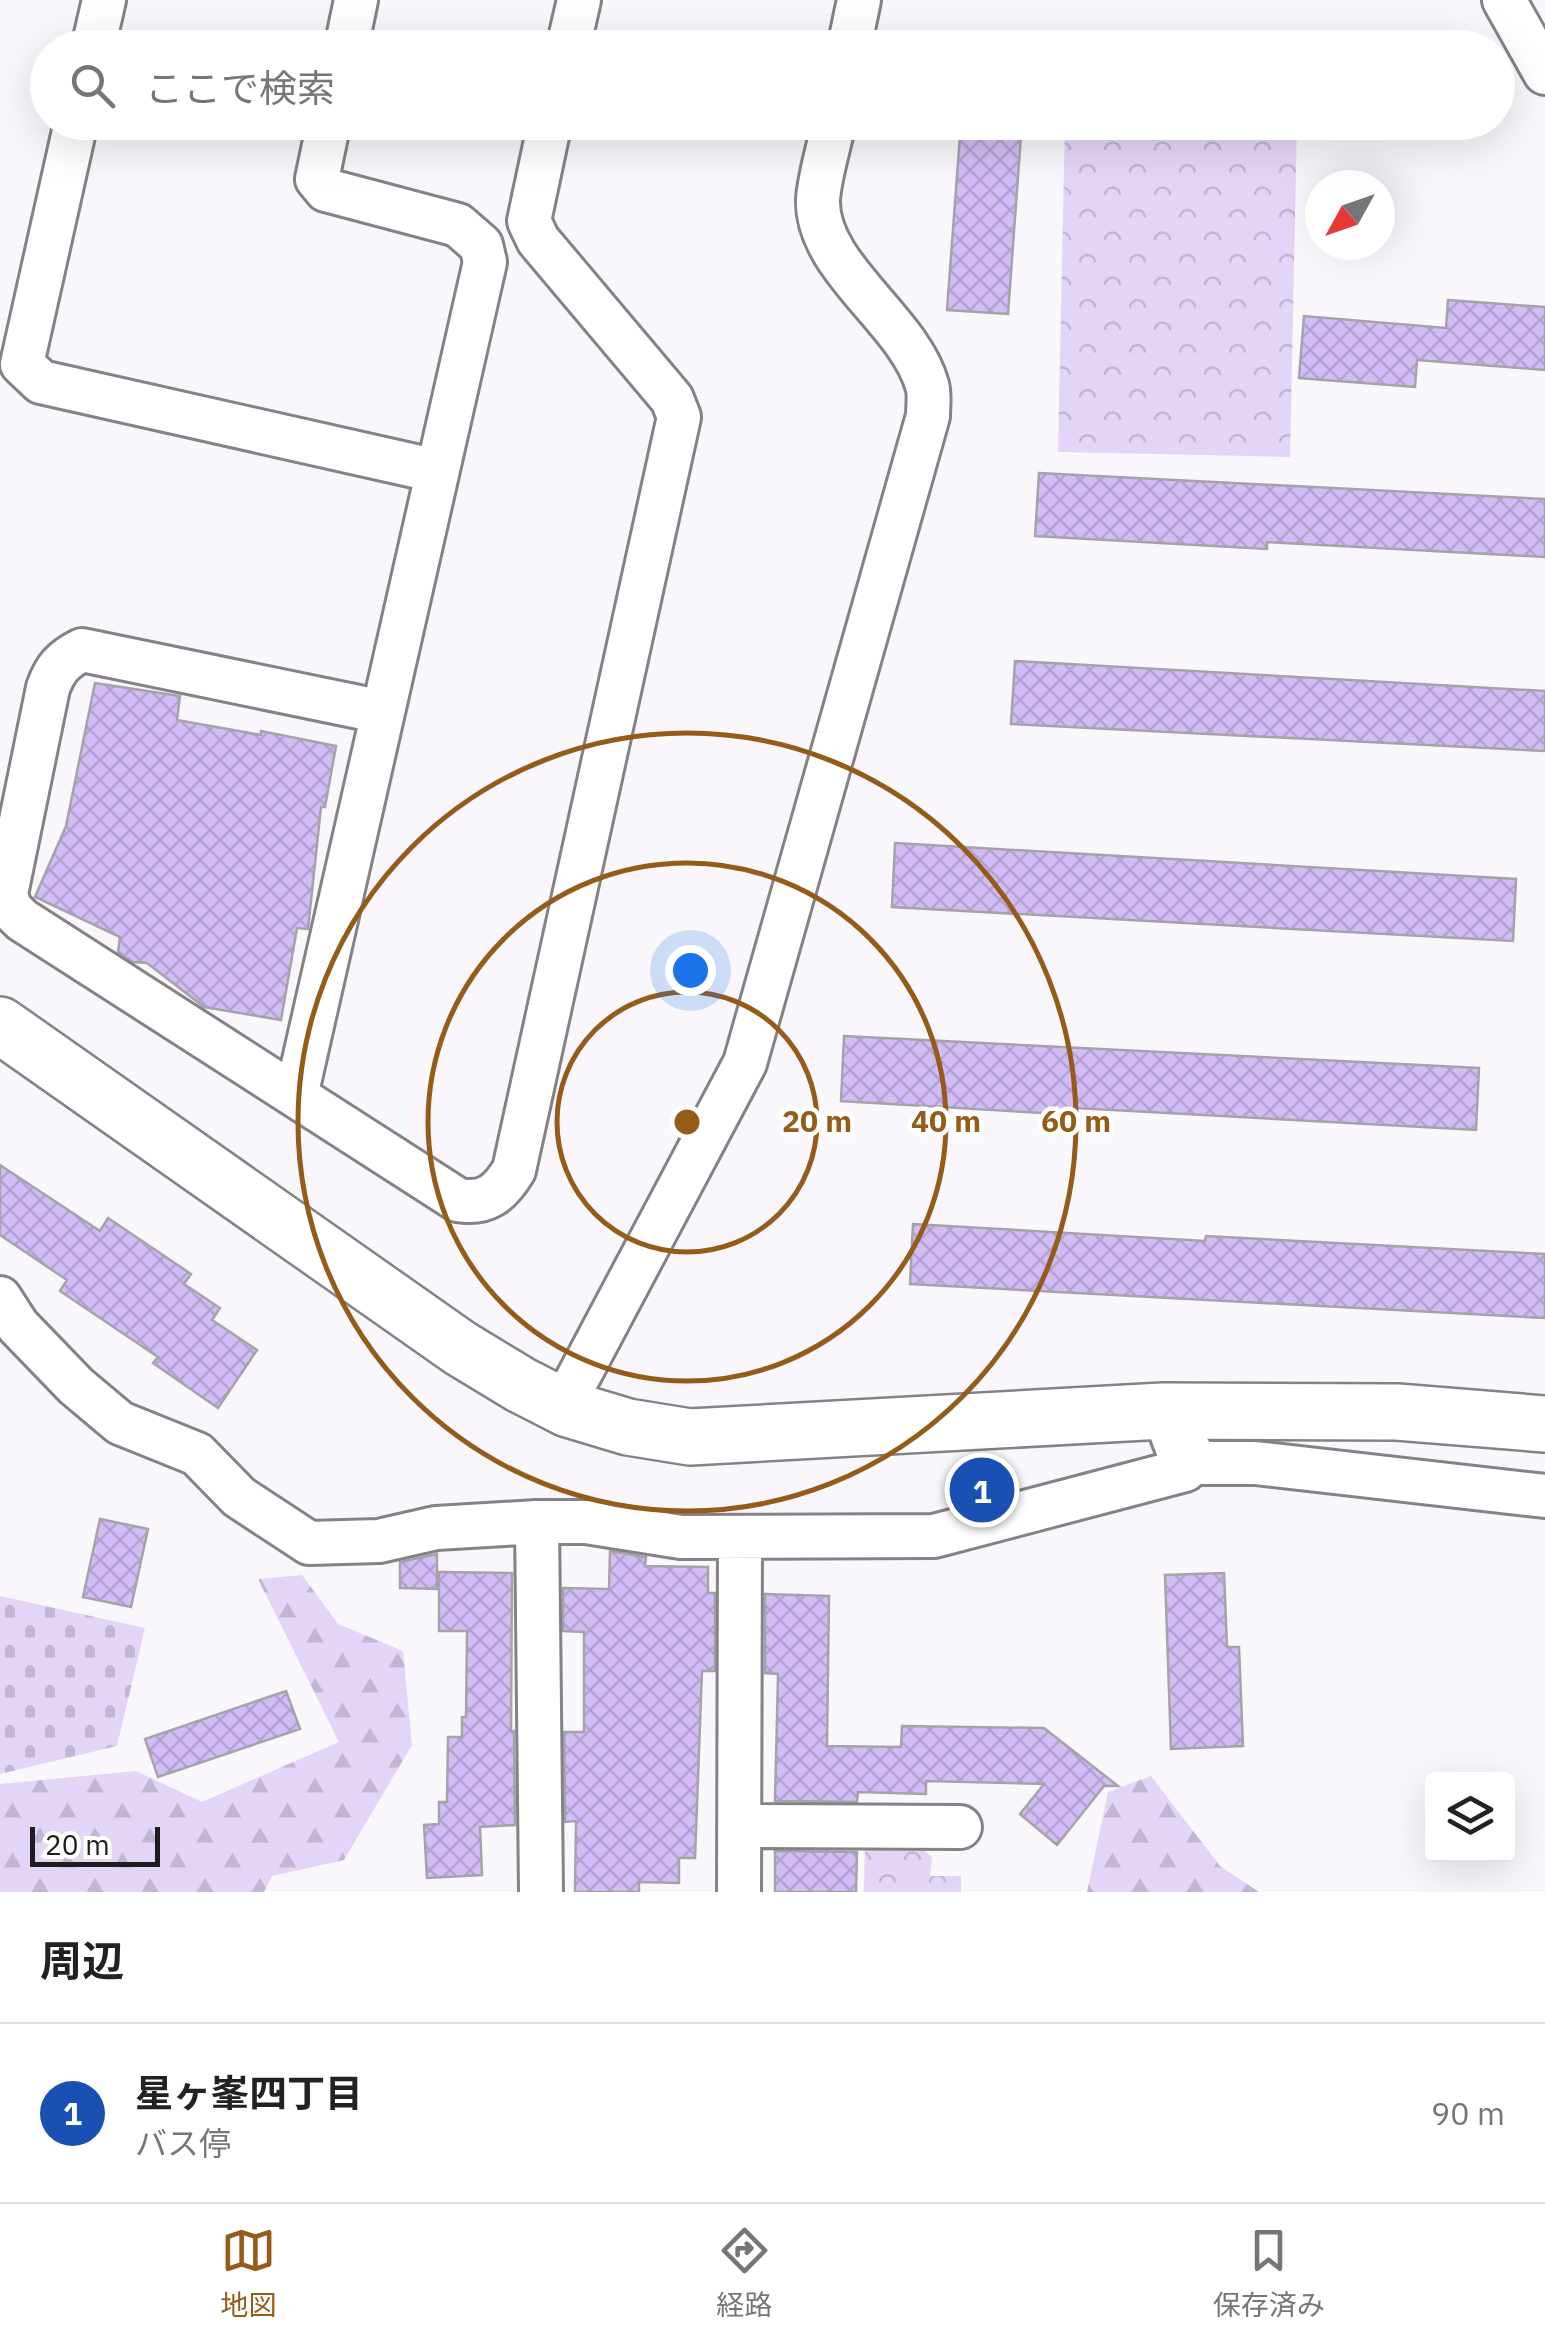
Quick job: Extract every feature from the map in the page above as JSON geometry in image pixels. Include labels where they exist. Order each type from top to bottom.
[{"type":"street","points":[[98,30],[104,0]]},
{"type":"street","points":[[350,30],[356,0]]},
{"type":"street","points":[[572,30],[579,0]]},
{"type":"street","points":[[853,30],[859,0]]},
{"type":"street","points":[[1504,0],[1545,73]]},
{"type":"street","points":[[72,140],[22,364],[41,382],[437,471]]},
{"type":"street","points":[[296,1096],[484,262],[481,245],[458,225],[326,190],[317,179],[325,140]]},
{"type":"street","points":[[383,712],[82,650],[55,669],[12,789],[6,894],[10,908],[22,920],[458,1200],[474,1203],[491,1198],[504,1187],[514,1170],[679,417],[672,398],[538,240],[530,221],[546,140]]},
{"type":"street","points":[[563,1406],[746,1063],[928,416],[928,387],[915,356],[836,254],[822,226],[818,200],[830,140]]},
{"type":"street","points":[[0,1024],[460,1348],[563,1406],[628,1427],[690,1438],[1163,1411],[1397,1412],[1545,1424]]},
{"type":"street","points":[[0,1298],[18,1326],[76,1386],[120,1423],[198,1454],[239,1496],[309,1543],[379,1541],[436,1528],[538,1522],[586,1522],[681,1538],[934,1536],[1184,1470],[1163,1411]]},
{"type":"street","points":[[1163,1411],[1198,1462],[1256,1463],[1545,1496]]},
{"type":"street","points":[[538,1522],[541,1892]]},
{"type":"street","points":[[739,1892],[740,1540]]},
{"type":"street","points":[[739,1826],[960,1827]]},
{"type":"green space","points":[[1065,140],[1297,140],[1290,457],[1058,452]]},
{"type":"green space","points":[[302,1575],[338,1624],[403,1651],[412,1745],[344,1860],[272,1876],[264,1892],[0,1892],[0,1784],[136,1771],[202,1802],[339,1742],[258,1579]]},
{"type":"green space","points":[[0,1596],[145,1628],[117,1746],[0,1774]]},
{"type":"green space","points":[[1151,1776],[1220,1866],[1259,1892],[1087,1892],[1108,1792]]},
{"type":"green space","points":[[865,1837],[908,1838],[932,1857],[930,1876],[961,1876],[961,1892],[864,1892]]},
{"type":"building","points":[[960,140],[1021,140],[1008,314],[947,310]]},
{"type":"building","points":[[1448,300],[1545,307],[1545,370],[1417,360],[1415,387],[1299,378],[1304,316],[1446,328]]},
{"type":"building","points":[[1039,473],[1545,499],[1545,557],[1267,542],[1267,549],[1035,536]]},
{"type":"building","points":[[1015,661],[1545,691],[1545,751],[1011,724]]},
{"type":"building","points":[[95,683],[180,696],[177,720],[336,746],[325,807],[321,807],[308,929],[297,928],[281,1020],[204,1007],[147,963],[133,962],[118,952],[120,937],[35,897],[66,826]]},
{"type":"building","points":[[895,843],[1516,879],[1513,941],[892,907]]},
{"type":"building","points":[[844,1036],[1479,1068],[1476,1130],[1076,1108],[1076,1115],[841,1101]]},
{"type":"building","points":[[0,1165],[100,1231],[108,1218],[191,1274],[184,1284],[220,1308],[212,1320],[257,1350],[218,1408],[153,1363],[158,1357],[60,1291],[67,1280],[0,1235]]},
{"type":"building","points":[[913,1224],[1205,1241],[1206,1236],[1545,1254],[1545,1318],[910,1284]]},
{"type":"building","points":[[100,1519],[148,1529],[131,1607],[83,1597]]},
{"type":"building","points":[[610,1551],[646,1557],[645,1566],[708,1567],[708,1593],[715,1593],[715,1671],[702,1671],[695,1858],[679,1858],[679,1883],[639,1882],[639,1892],[575,1892],[576,1821],[565,1822],[564,1732],[584,1732],[584,1632],[563,1631],[563,1588],[609,1589]]},
{"type":"building","points":[[437,1554],[437,1589],[400,1588],[400,1562]]},
{"type":"building","points":[[439,1572],[512,1573],[515,1825],[480,1827],[482,1875],[427,1878],[424,1825],[439,1824],[439,1802],[447,1802],[448,1737],[462,1737],[462,1717],[466,1717],[467,1631],[439,1631]]},
{"type":"building","points":[[1224,1573],[1227,1647],[1239,1647],[1243,1746],[1171,1749],[1165,1575]]},
{"type":"building","points":[[765,1594],[829,1596],[827,1746],[901,1747],[902,1726],[1044,1728],[1118,1786],[1104,1786],[1057,1845],[1020,1814],[1044,1784],[926,1781],[926,1794],[858,1792],[857,1802],[775,1801],[778,1674],[765,1673]]},
{"type":"building","points":[[286,1691],[300,1729],[158,1777],[145,1739]]},
{"type":"building","points":[[775,1851],[857,1852],[856,1892],[775,1892]]},
{"type":"place","name":"星ヶ峯四丁目","points":[[982,1490]]}]
